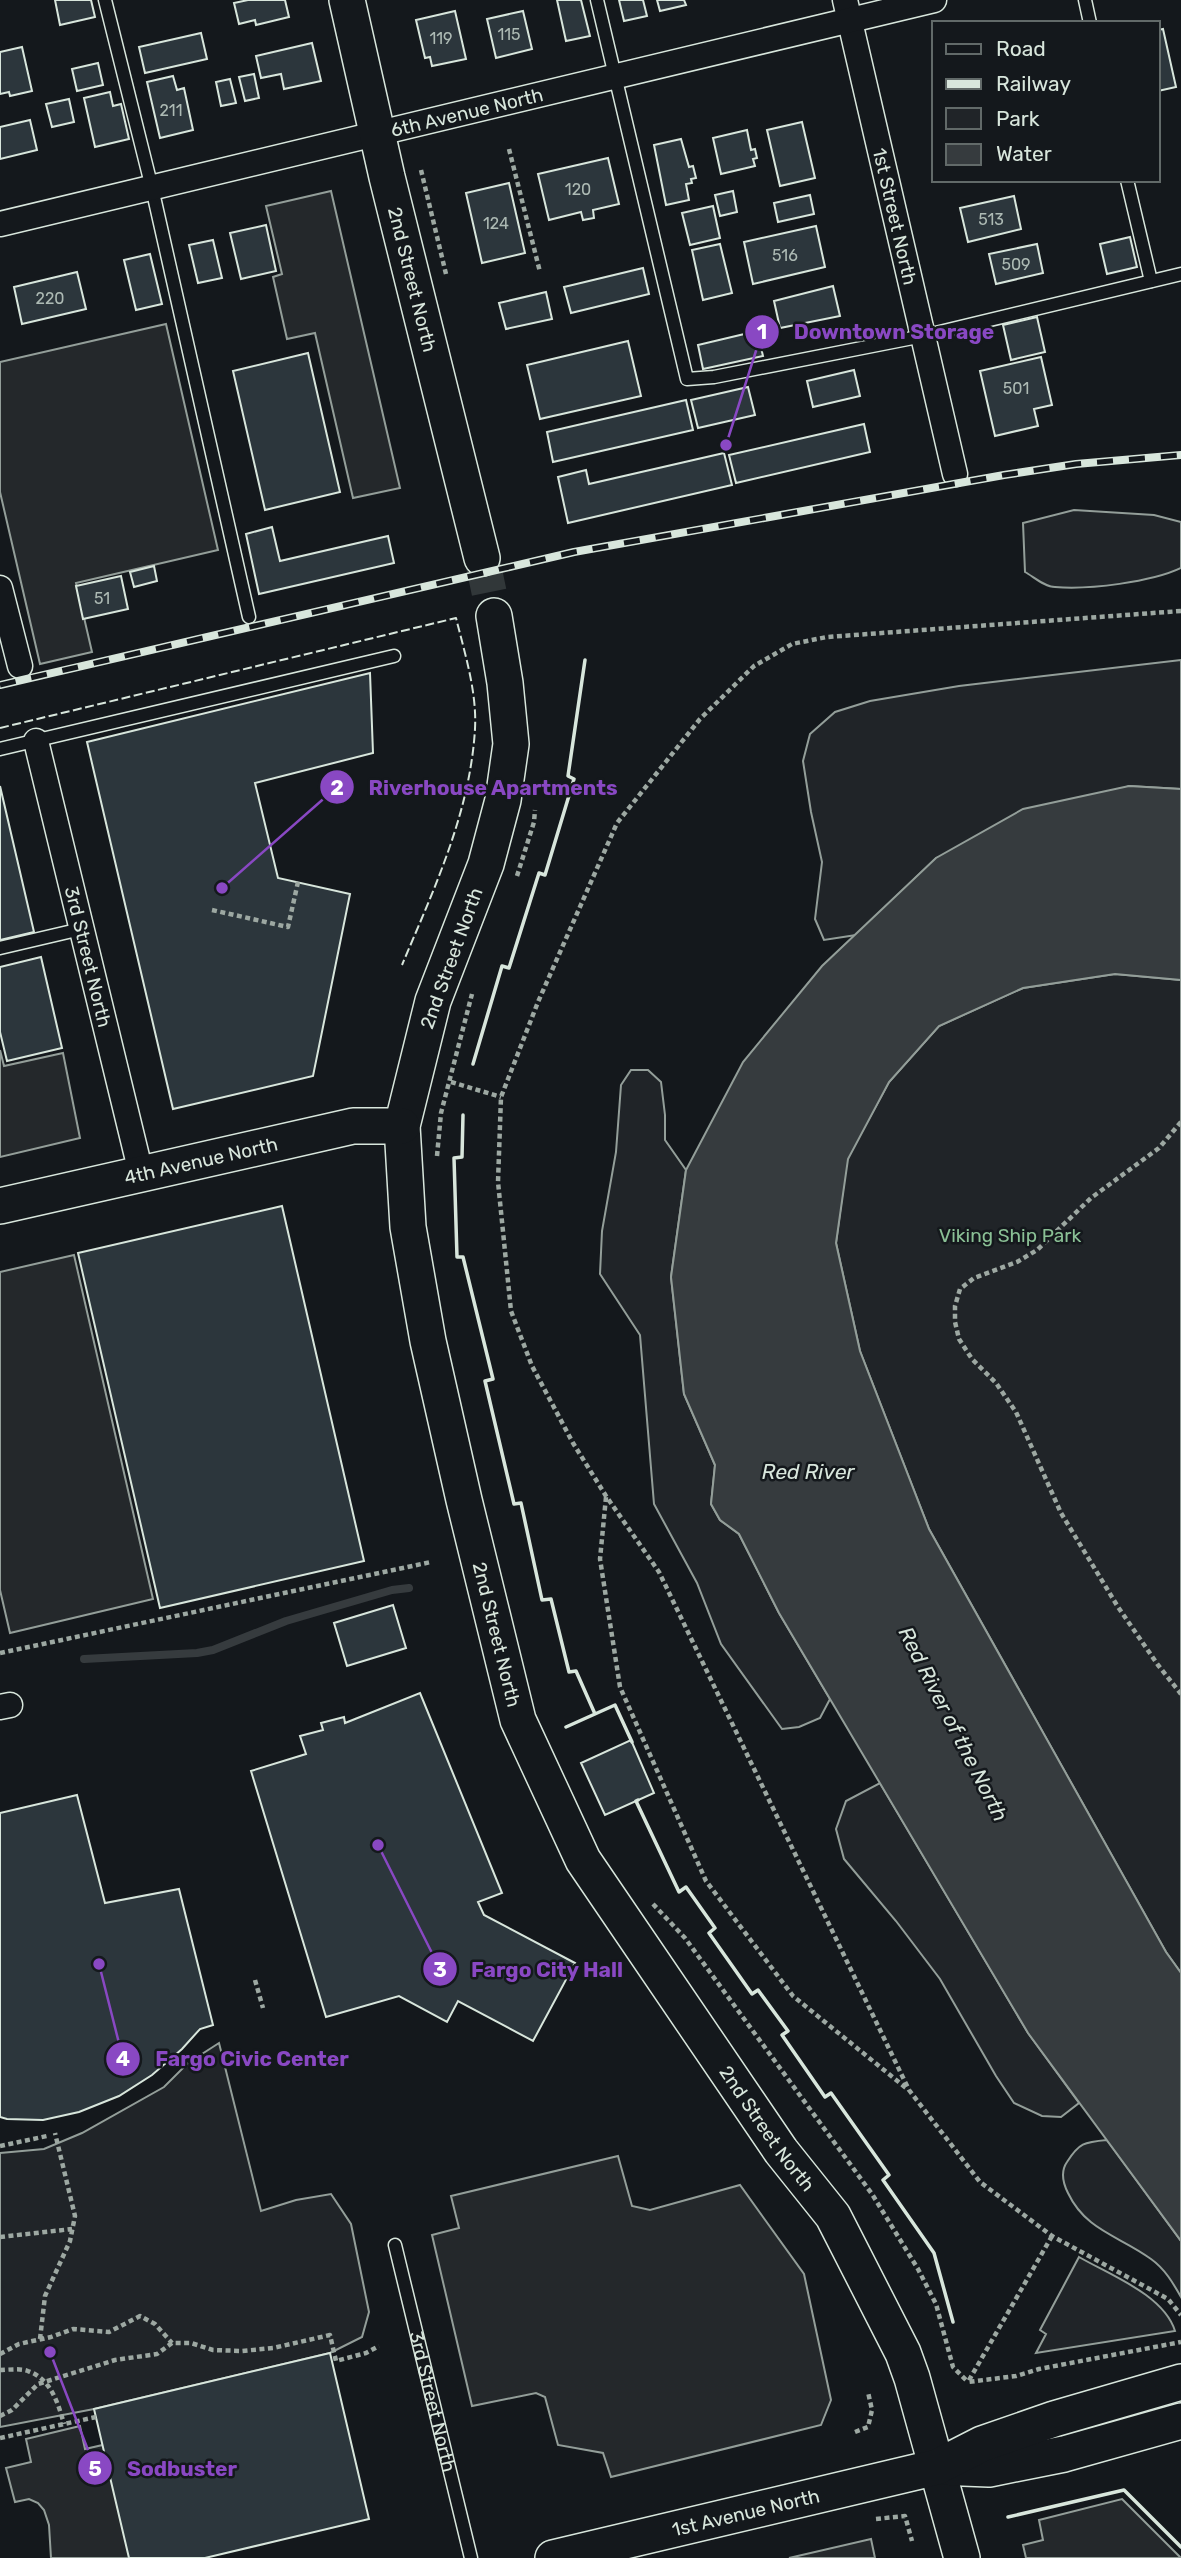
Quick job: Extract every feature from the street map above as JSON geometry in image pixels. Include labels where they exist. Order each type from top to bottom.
[{"type":"street","name":"2nd Street North","points":[[347,0],[376,132],[482,558]]},
{"type":"street","name":"6th Avenue North","points":[[0,224],[376,132],[616,77],[847,10],[934,0]]},
{"type":"street","name":"1st Street North","points":[[847,10],[954,474]]},
{"type":"street","points":[[0,587],[19,666]]},
{"type":"street","name":"2nd Street North","points":[[494,616],[505,682],[511,744],[503,800],[486,864],[433,1001],[402,1126],[408,1227],[428,1341],[518,1720],[583,1860],[780,2151],[833,2216],[903,2353],[962,2558]]},
{"type":"street","name":"3rd Street North","points":[[36,741],[141,1173]]},
{"type":"street","name":"4th Avenue North","points":[[0,1206],[353,1126],[402,1126]]},
{"type":"street","name":"1st Avenue North","points":[[553,2558],[937,2467],[982,2444],[1054,2419],[1181,2382]]},
{"type":"street","name":"1st Avenue North","points":[[937,2467],[989,2469],[1064,2454],[1181,2421]]},
{"type":"lane","points":[[105,0],[152,188],[249,617]]},
{"type":"lane","points":[[597,0],[687,379],[714,377],[923,336],[1181,274]]},
{"type":"lane","points":[[1085,0],[1090,21]]},
{"type":"lane","points":[[1127,182],[1151,281]]},
{"type":"lane","points":[[0,749],[394,656]]},
{"type":"lane","points":[[0,948],[81,929]]},
{"type":"lane","name":"3rd Street North","points":[[395,2245],[471,2558]]},
{"type":"path","points":[[509,149],[540,272]]},
{"type":"path","points":[[1181,611],[827,638],[792,644],[754,666],[700,719],[617,823],[538,1002],[501,1097],[498,1182],[511,1311],[532,1366],[573,1443],[659,1572],[909,2090],[980,2182],[1052,2236],[1168,2298],[1181,2315]]},
{"type":"path","points":[[516,878],[534,822],[536,798]]},
{"type":"path","points":[[212,910],[288,927],[298,882]]},
{"type":"path","points":[[437,1159],[441,1114],[472,992]]},
{"type":"path","points":[[451,1082],[501,1097]]},
{"type":"path","points":[[1181,1122],[1159,1148],[1091,1198],[1037,1250],[1017,1262],[975,1278],[960,1289],[955,1306],[955,1322],[959,1339],[972,1359],[996,1383],[1016,1412],[1061,1513],[1104,1584],[1158,1665],[1181,1694]]},
{"type":"path","points":[[606,1496],[600,1559],[620,1687],[706,1881],[793,1996],[909,2090]]},
{"type":"path","points":[[0,1653],[431,1563]]},
{"type":"path","points":[[652,1903],[685,1938],[872,2194],[924,2280],[936,2304],[953,2367],[968,2382]]},
{"type":"path","points":[[255,1980],[263,2008]]},
{"type":"path","points":[[40,2339],[45,2296],[70,2241],[75,2216],[55,2133]]},
{"type":"path","points":[[0,2147],[47,2136]]},
{"type":"path","points":[[0,2238],[72,2229]]},
{"type":"path","points":[[968,2382],[1052,2236]]},
{"type":"path","points":[[0,2354],[19,2344],[73,2329],[109,2332],[140,2316],[155,2324],[172,2343]]},
{"type":"path","points":[[0,2416],[12,2410],[38,2384],[115,2360],[158,2354],[172,2343],[191,2343],[213,2350],[242,2351],[273,2348],[330,2335],[336,2361],[366,2353],[379,2346]]},
{"type":"path","points":[[968,2382],[1016,2376],[1181,2342]]},
{"type":"path","points":[[0,2370],[27,2370],[46,2382],[57,2399],[64,2424]]},
{"type":"path","points":[[855,2432],[867,2427],[872,2410],[869,2392]]},
{"type":"path","points":[[0,2438],[96,2417]]},
{"type":"path","points":[[876,2519],[905,2516],[912,2541]]},
{"type":"green space","points":[[1074,510],[1154,515],[1181,522],[1181,568],[1137,581],[1102,586],[1069,588],[1043,584],[1025,572],[1023,523]]},
{"type":"green space","points":[[1181,660],[1181,789],[1129,786],[936,858],[856,935],[824,940],[815,919],[822,862],[803,761],[810,734],[835,712],[870,701],[959,686]]},
{"type":"green space","name":"Viking Ship Park","points":[[1115,974],[1181,980],[1181,1973],[1166,1952],[929,1529],[860,1351],[836,1243],[847,1159],[889,1082],[939,1026],[1023,988]]},
{"type":"green space","points":[[631,1070],[648,1070],[661,1082],[665,1140],[686,1170],[671,1277],[684,1394],[715,1465],[711,1504],[720,1520],[739,1534],[779,1613],[830,1699],[820,1718],[799,1727],[782,1729],[721,1644],[697,1583],[654,1504],[640,1335],[600,1274],[602,1231],[616,1152],[621,1085]]},
{"type":"green space","points":[[880,1783],[1028,2033],[1079,2103],[1061,2117],[1042,2116],[1014,2103],[940,1979],[844,1859],[836,1829],[846,1801]]},
{"type":"green space","points":[[219,2043],[261,2211],[296,2200],[331,2194],[351,2224],[369,2312],[362,2337],[330,2353],[94,2409],[0,2427],[0,2153],[44,2149],[82,2133],[164,2087],[188,2063]]},
{"type":"green space","points":[[1107,2140],[1181,2241],[1181,2297],[1156,2263],[1094,2225],[1075,2206],[1068,2193],[1063,2174],[1071,2156],[1083,2145]]},
{"type":"green space","points":[[1079,2257],[1148,2297],[1169,2318],[1175,2331],[1036,2353],[1046,2334],[1040,2330]]},
{"type":"shaded area","points":[[331,191],[400,488],[353,498],[315,333],[287,339],[273,277],[282,274],[266,206]]},
{"type":"shaded area","points":[[166,324],[218,550],[76,583],[92,652],[40,664],[0,492],[0,362]]},
{"type":"shaded area","points":[[0,1050],[4,1066],[63,1053],[80,1138],[0,1157]]},
{"type":"shaded area","points":[[74,1255],[153,1599],[10,1633],[0,1590],[0,1272]]},
{"type":"shaded area","points":[[618,2156],[632,2206],[650,2210],[740,2185],[804,2274],[831,2400],[821,2425],[611,2477],[603,2453],[558,2445],[545,2397],[536,2393],[472,2406],[432,2235],[459,2228],[451,2196]]},
{"type":"shaded area","points":[[80,2426],[85,2449],[107,2444],[134,2558],[51,2558],[49,2525],[44,2510],[29,2499],[15,2502],[6,2468],[31,2462],[26,2439]]},
{"type":"shaded area","points":[[1122,2499],[1181,2558],[1026,2558],[1023,2545],[1043,2540],[1039,2520]]},
{"type":"shaded area","points":[[871,2539],[875,2558],[789,2558]]},
{"type":"water","name":"Red River","points":[[1129,786],[1181,789],[1181,980],[1115,974],[1023,988],[939,1026],[889,1082],[848,1159],[836,1243],[860,1351],[929,1529],[1166,1952],[1181,1973],[1181,2241],[1028,2033],[779,1613],[739,1534],[720,1520],[711,1504],[715,1465],[684,1394],[671,1277],[686,1170],[743,1062],[822,966],[936,858],[1023,809]]},
{"type":"building","points":[[55,0],[91,0],[95,17],[60,25]]},
{"type":"building","points":[[248,0],[285,0],[289,17],[256,25],[255,20],[239,24],[234,3]]},
{"type":"building","points":[[557,0],[581,0],[590,36],[566,41]]},
{"type":"building","points":[[619,0],[643,0],[647,16],[624,21]]},
{"type":"building","points":[[657,0],[684,0],[686,5],[660,11]]},
{"type":"building","points":[[455,11],[466,59],[432,66],[430,57],[425,58],[416,20]]},
{"type":"building","points":[[523,11],[532,49],[496,58],[487,19]]},
{"type":"building","points":[[1163,29],[1176,87],[1160,91],[1160,30]]},
{"type":"building","points":[[201,33],[207,59],[145,73],[139,47]]},
{"type":"building","points":[[312,43],[321,81],[284,89],[281,74],[261,78],[256,56]]},
{"type":"building","points":[[22,47],[32,91],[10,96],[9,92],[0,94],[0,52]]},
{"type":"building","points":[[98,63],[103,85],[77,91],[72,69]]},
{"type":"building","points":[[254,74],[259,98],[245,101],[239,77]]},
{"type":"building","points":[[173,76],[177,90],[184,88],[193,130],[160,138],[147,82]]},
{"type":"building","points":[[230,79],[236,103],[221,106],[216,82]]},
{"type":"building","points":[[110,92],[113,106],[121,104],[129,139],[95,147],[84,98]]},
{"type":"building","points":[[69,99],[74,122],[52,127],[46,104]]},
{"type":"building","points":[[30,120],[37,150],[0,159],[0,127]]},
{"type":"building","points":[[802,122],[815,178],[780,186],[767,130]]},
{"type":"building","points":[[747,130],[751,150],[755,149],[757,158],[753,159],[755,166],[721,174],[713,138]]},
{"type":"building","points":[[681,139],[689,167],[693,166],[696,178],[691,179],[692,183],[686,184],[689,200],[666,205],[654,145]]},
{"type":"building","points":[[608,158],[619,204],[593,210],[594,218],[583,220],[581,212],[549,220],[538,174]]},
{"type":"building","points":[[509,183],[525,253],[482,263],[466,193]]},
{"type":"building","points":[[733,191],[737,212],[720,216],[715,195]]},
{"type":"building","points":[[810,195],[814,214],[778,222],[774,203]]},
{"type":"building","points":[[1014,196],[1021,229],[968,242],[960,208]]},
{"type":"building","points":[[713,206],[720,238],[690,245],[682,213]]},
{"type":"building","points":[[266,225],[276,271],[241,279],[230,233]]},
{"type":"building","points":[[816,226],[825,267],[753,284],[744,242]]},
{"type":"building","points":[[1130,237],[1137,267],[1107,274],[1100,244]]},
{"type":"building","points":[[213,240],[222,278],[198,283],[189,245]]},
{"type":"building","points":[[720,244],[732,293],[703,300],[692,250]]},
{"type":"building","points":[[1037,244],[1043,273],[996,284],[989,254]]},
{"type":"building","points":[[150,254],[162,304],[136,310],[124,260]]},
{"type":"building","points":[[643,268],[649,294],[571,313],[564,287]]},
{"type":"building","points":[[77,272],[86,309],[22,324],[14,287]]},
{"type":"building","points":[[833,286],[840,316],[780,328],[774,301]]},
{"type":"building","points":[[546,292],[552,319],[506,329],[499,303]]},
{"type":"building","points":[[1037,317],[1045,352],[1011,360],[1003,325]]},
{"type":"building","points":[[757,331],[763,356],[703,369],[698,345]]},
{"type":"building","points":[[628,341],[641,396],[540,419],[527,365]]},
{"type":"building","points":[[308,353],[340,492],[265,510],[233,371]]},
{"type":"building","points":[[1041,357],[1052,405],[1034,409],[1038,426],[995,436],[980,371]]},
{"type":"building","points":[[854,370],[860,396],[813,407],[807,381]]},
{"type":"building","points":[[748,387],[755,415],[698,428],[691,400]]},
{"type":"building","points":[[686,400],[693,430],[553,462],[547,432]]},
{"type":"building","points":[[864,424],[870,452],[736,483],[729,455]]},
{"type":"building","points":[[724,453],[732,485],[568,523],[558,477],[586,470],[589,484]]},
{"type":"building","points":[[272,527],[280,561],[388,536],[394,563],[259,594],[246,534]]},
{"type":"building","points":[[154,566],[157,581],[134,587],[130,572]]},
{"type":"building","points":[[121,576],[128,609],[83,619],[76,586]]},
{"type":"building","points":[[370,673],[373,753],[255,783],[278,878],[350,894],[313,1076],[173,1109],[87,742]]},
{"type":"building","points":[[0,786],[34,932],[0,940]]},
{"type":"building","points":[[41,957],[62,1048],[7,1061],[0,1032],[0,967]]},
{"type":"building","points":[[282,1206],[364,1561],[160,1608],[78,1253]]},
{"type":"building","points":[[393,1605],[406,1648],[347,1666],[334,1623]]},
{"type":"building","points":[[420,1693],[502,1893],[478,1902],[484,1915],[575,1963],[533,2041],[458,2001],[447,2022],[399,1996],[326,2017],[251,1771],[306,1754],[300,1736],[323,1730],[321,1723],[344,1717],[345,1723]]},
{"type":"building","points":[[631,1740],[654,1793],[605,1815],[581,1763]]},
{"type":"building","points":[[77,1795],[105,1903],[179,1889],[213,2025],[200,2029],[152,2075],[119,2096],[79,2112],[43,2120],[7,2119],[0,2117],[0,1813]]},
{"type":"building","points":[[330,2353],[369,2519],[205,2558],[129,2558],[94,2409]]},
{"type":"waterway","points":[[84,1659],[213,1650],[286,1621],[392,1590],[409,1588]]},
{"type":"tunnel","points":[[482,558],[494,616]]},
{"type":"railway","points":[[0,685],[574,552],[1004,475],[1076,464],[1181,455]]},
{"type":"fence","points":[[0,728],[456,618],[474,701],[472,760],[449,850],[402,965]]},
{"type":"wall","points":[[473,1064],[502,966],[509,968],[539,873],[545,875],[574,779],[568,776],[585,660]]},
{"type":"wall","points":[[463,1115],[462,1157],[454,1158],[457,1257],[463,1257],[493,1379],[485,1381],[514,1504],[521,1503],[542,1600],[551,1599],[569,1672],[576,1671],[595,1714]]},
{"type":"wall","points":[[566,1727],[615,1705],[632,1742]]},
{"type":"wall","points":[[638,1800],[636,1801],[679,1892],[686,1887],[715,1928],[709,1933],[752,1994],[758,1990],[788,2031],[782,2035],[825,2097],[831,2093],[889,2175],[883,2180],[934,2253],[953,2322]]},
{"type":"wall","points":[[1008,2517],[1124,2490],[1181,2547]]},
{"type":"place","name":"Downtown Storage","points":[[726,445]]},
{"type":"place","name":"Riverhouse Apartments","points":[[222,888]]},
{"type":"place","name":"Fargo City Hall","points":[[378,1845]]},
{"type":"place","name":"Fargo Civic Center","points":[[99,1964]]},
{"type":"place","name":"Sodbuster","points":[[50,2352]]},
{"type":"water label","name":"Red River of the North","points":[[953,1724]]}]
